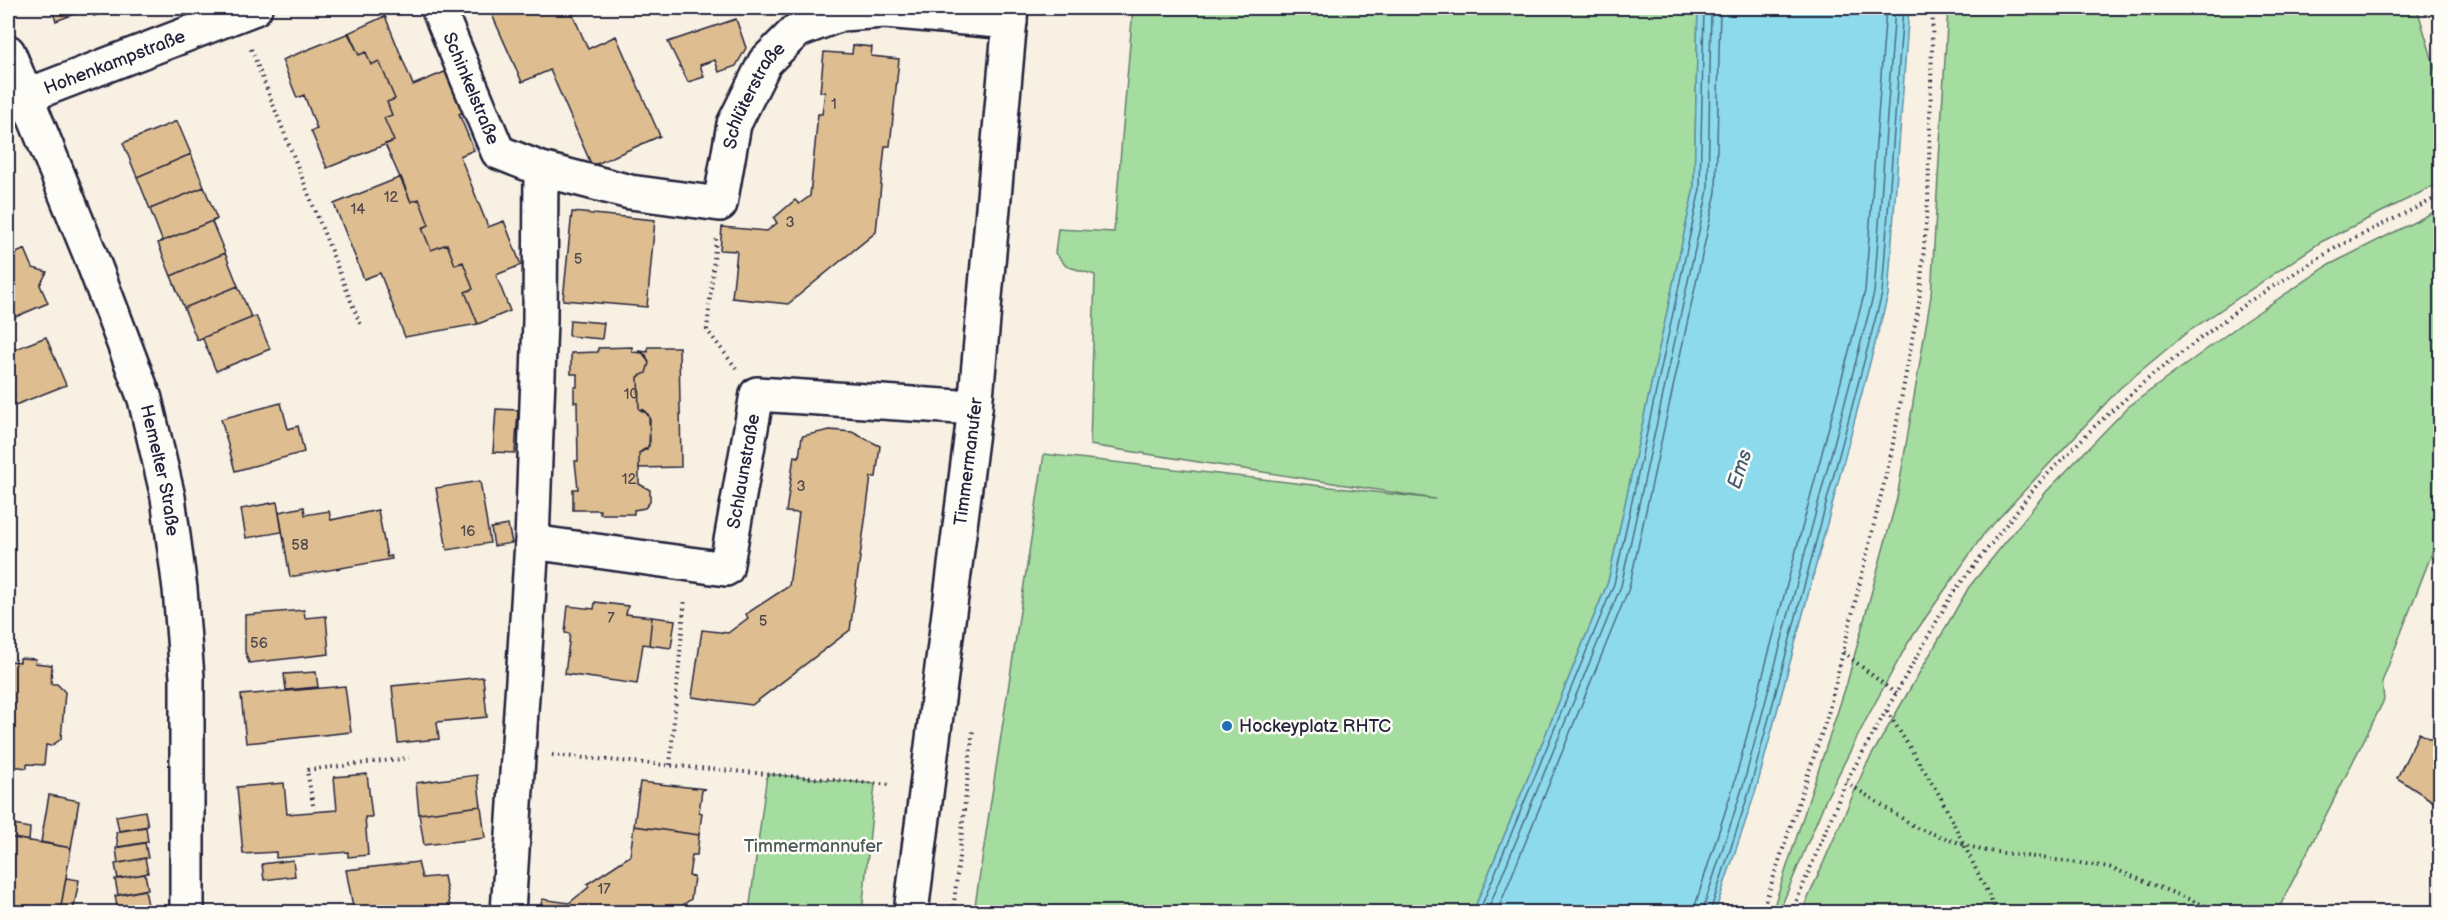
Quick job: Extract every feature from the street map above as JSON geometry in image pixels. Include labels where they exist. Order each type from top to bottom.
[{"type":"street","name":"Schinkelstraße","points":[[438,8],[498,152],[541,169],[630,192],[720,204]]},
{"type":"street","name":"Hohenkampstraße","points":[[17,100],[246,11]]},
{"type":"street","name":"Schlüterstraße","points":[[720,204],[734,124],[765,62],[796,31],[841,14],[885,11],[1010,15]]},
{"type":"street","name":"Timmermanufer","points":[[910,912],[975,408],[1010,15]]},
{"type":"street","name":"Hemelter Straße","points":[[8,52],[17,100],[145,399],[168,497],[180,589],[187,677],[187,912]]},
{"type":"street","points":[[508,912],[532,542],[540,320],[541,169]]},
{"type":"street","name":"Schlaunstraße","points":[[532,542],[726,569],[757,394],[975,408]]},
{"type":"path","points":[[1762,912],[1828,714],[1891,454],[1920,303],[1928,202],[1933,8]]},
{"type":"path","points":[[246,11],[360,324]]},
{"type":"path","points":[[1792,912],[1846,782],[1952,594],[2037,485],[2094,427],[2150,377],[2248,302],[2337,247],[2440,196]]},
{"type":"path","points":[[720,204],[707,330],[757,394]]},
{"type":"path","points":[[670,765],[688,564]]},
{"type":"path","points":[[1843,652],[1896,694]]},
{"type":"path","points":[[1886,711],[1940,796],[1997,912]]},
{"type":"path","points":[[519,752],[927,788]]},
{"type":"path","points":[[313,806],[307,770],[409,758]]},
{"type":"path","points":[[1846,782],[1917,828],[1966,845],[2002,853],[2109,867],[2221,912]]},
{"type":"green space","points":[[1133,8],[1698,8],[1694,188],[1608,582],[1473,912],[974,912],[1044,454],[1435,499],[1090,445],[1095,275],[1066,266],[1055,253],[1058,229],[1114,232]]},
{"type":"green space","points":[[1948,8],[2417,8],[2440,85],[2440,183],[2321,242],[2185,334],[2120,388],[1983,535],[1908,643],[1826,799],[1779,912],[1772,912],[1847,683],[1897,498],[1931,296]]},
{"type":"green space","points":[[2440,209],[2440,532],[2382,682],[2384,700],[2277,912],[1802,912],[1866,765],[1969,587],[2046,492],[2128,407],[2245,321],[2329,265]]},
{"type":"green space","name":"Timmermannufer","points":[[767,774],[875,784],[862,912],[749,912]]},
{"type":"water","name":"Ems","points":[[1698,8],[1909,8],[1888,295],[1756,790],[1715,912],[1473,912],[1608,582],[1694,188]]},
{"type":"building","points":[[51,8],[90,8],[56,21]]},
{"type":"building","points":[[91,8],[115,8],[94,16]]},
{"type":"building","points":[[489,8],[570,8],[588,49],[616,36],[660,136],[592,166],[550,70],[522,82]]},
{"type":"building","points":[[385,16],[413,85],[447,71],[464,112],[459,114],[474,150],[460,156],[488,227],[504,221],[521,265],[496,275],[510,311],[478,324],[465,292],[473,289],[463,262],[455,265],[447,244],[431,250],[422,228],[429,225],[419,199],[411,202],[385,144],[394,141],[384,118],[392,115],[387,102],[395,99],[379,61],[371,65],[366,52],[359,55],[348,33]]},
{"type":"building","points":[[736,19],[746,48],[736,66],[719,72],[715,60],[700,65],[704,77],[688,82],[668,42]]},
{"type":"building","points":[[349,33],[359,55],[366,52],[371,65],[379,61],[395,99],[387,102],[392,115],[384,118],[394,141],[327,168],[311,131],[317,129],[304,95],[297,98],[282,60]]},
{"type":"building","points":[[853,45],[872,47],[871,56],[899,59],[890,146],[885,146],[876,232],[788,304],[732,298],[737,251],[720,250],[722,227],[767,231],[777,223],[774,218],[795,200],[799,204],[810,196],[818,114],[822,114],[825,92],[820,92],[824,52],[852,54]]},
{"type":"building","points":[[177,121],[191,154],[137,177],[123,143]]},
{"type":"building","points":[[191,154],[204,187],[150,209],[137,177]]},
{"type":"building","points":[[401,177],[411,202],[419,199],[429,225],[422,228],[431,250],[447,244],[455,265],[463,262],[473,289],[465,292],[478,324],[405,337],[380,273],[364,279],[334,204]]},
{"type":"building","points":[[204,187],[217,219],[158,243],[162,240],[150,209]]},
{"type":"building","points":[[572,212],[655,220],[647,307],[563,300]]},
{"type":"building","points":[[217,219],[212,222],[225,253],[171,276],[158,243]]},
{"type":"building","points":[[25,249],[33,268],[47,272],[40,285],[48,303],[8,320],[8,257]]},
{"type":"building","points":[[225,253],[238,286],[184,308],[171,276]]},
{"type":"building","points":[[238,286],[251,317],[256,316],[197,340],[184,308]]},
{"type":"building","points":[[256,316],[270,349],[216,371],[203,339],[197,340]]},
{"type":"building","points":[[570,320],[604,323],[602,339],[569,336]]},
{"type":"building","points":[[46,337],[66,385],[8,408],[8,352]]},
{"type":"building","points":[[632,347],[632,352],[643,353],[649,363],[646,373],[638,377],[639,409],[648,414],[650,420],[649,446],[639,453],[639,484],[650,490],[650,502],[645,508],[634,510],[634,514],[600,514],[600,510],[573,510],[573,489],[578,489],[575,461],[578,461],[577,402],[574,402],[577,374],[571,374],[571,353],[598,352],[598,348]]},
{"type":"building","points":[[648,347],[679,347],[681,467],[639,468],[639,453],[647,449],[650,441],[649,417],[644,410],[639,409],[638,377],[646,373],[649,363],[646,355],[638,351],[648,352]]},
{"type":"building","points":[[281,403],[288,429],[298,426],[304,452],[235,471],[221,419]]},
{"type":"building","points":[[496,409],[518,410],[515,453],[493,452]]},
{"type":"building","points":[[830,430],[852,432],[880,446],[876,477],[871,477],[850,630],[752,705],[692,697],[702,630],[728,633],[748,618],[746,614],[789,586],[799,513],[786,512],[794,456],[799,457],[802,436]]},
{"type":"building","points":[[480,481],[490,543],[447,550],[436,488]]},
{"type":"building","points":[[277,502],[282,532],[246,538],[241,509]]},
{"type":"building","points":[[304,507],[305,515],[329,511],[331,520],[378,510],[387,557],[391,556],[392,559],[290,577],[279,512]]},
{"type":"building","points":[[508,525],[512,543],[494,546],[491,528]]},
{"type":"building","points":[[595,602],[628,606],[626,614],[652,617],[649,645],[643,644],[637,684],[565,674],[570,634],[565,633],[568,606],[594,609]]},
{"type":"building","points":[[304,610],[305,618],[326,616],[329,654],[249,663],[245,651],[245,615]]},
{"type":"building","points":[[652,617],[675,620],[671,648],[649,645]]},
{"type":"building","points":[[20,658],[36,659],[35,663],[52,665],[51,684],[57,684],[65,692],[61,739],[51,746],[46,745],[44,765],[27,764],[27,768],[11,766],[12,762],[8,762],[8,661],[20,662]]},
{"type":"building","points":[[316,672],[318,687],[286,690],[284,674]]},
{"type":"building","points":[[483,677],[487,717],[437,722],[439,739],[398,743],[392,686]]},
{"type":"building","points":[[345,686],[351,732],[246,743],[241,695]]},
{"type":"building","points":[[2419,733],[2440,744],[2440,806],[2397,778]]},
{"type":"building","points":[[367,774],[372,817],[365,817],[368,855],[348,857],[348,852],[276,858],[276,852],[243,854],[237,787],[284,783],[287,814],[337,810],[334,777]]},
{"type":"building","points":[[477,775],[481,806],[419,814],[416,783]]},
{"type":"building","points":[[640,782],[706,789],[702,790],[699,835],[634,826]]},
{"type":"building","points":[[49,795],[79,801],[71,848],[41,842]]},
{"type":"building","points":[[481,806],[485,838],[424,845],[419,814]]},
{"type":"building","points":[[145,811],[148,826],[119,831],[116,816]]},
{"type":"building","points":[[8,824],[30,828],[29,841],[8,837]]},
{"type":"building","points":[[634,826],[699,835],[697,855],[692,855],[689,876],[694,877],[691,899],[679,908],[681,912],[540,912],[542,899],[569,903],[589,887],[587,884],[630,856]]},
{"type":"building","points":[[146,827],[148,842],[118,847],[116,832]]},
{"type":"building","points":[[8,837],[71,848],[60,912],[8,912]]},
{"type":"building","points":[[145,843],[148,858],[118,863],[116,848]]},
{"type":"building","points":[[145,858],[148,873],[118,879],[115,864]]},
{"type":"building","points":[[293,860],[295,876],[264,880],[262,864]]},
{"type":"building","points":[[418,862],[422,878],[444,876],[451,912],[354,912],[346,870]]},
{"type":"building","points":[[145,874],[148,889],[118,895],[115,879]]},
{"type":"building","points":[[66,878],[79,880],[73,912],[60,912]]},
{"type":"building","points":[[145,890],[148,905],[118,911],[115,896]]},
{"type":"building","points":[[145,906],[146,912],[115,912],[115,911]]},
{"type":"place","name":"Hockeyplatz RHTC","points":[[1227,726]]}]
